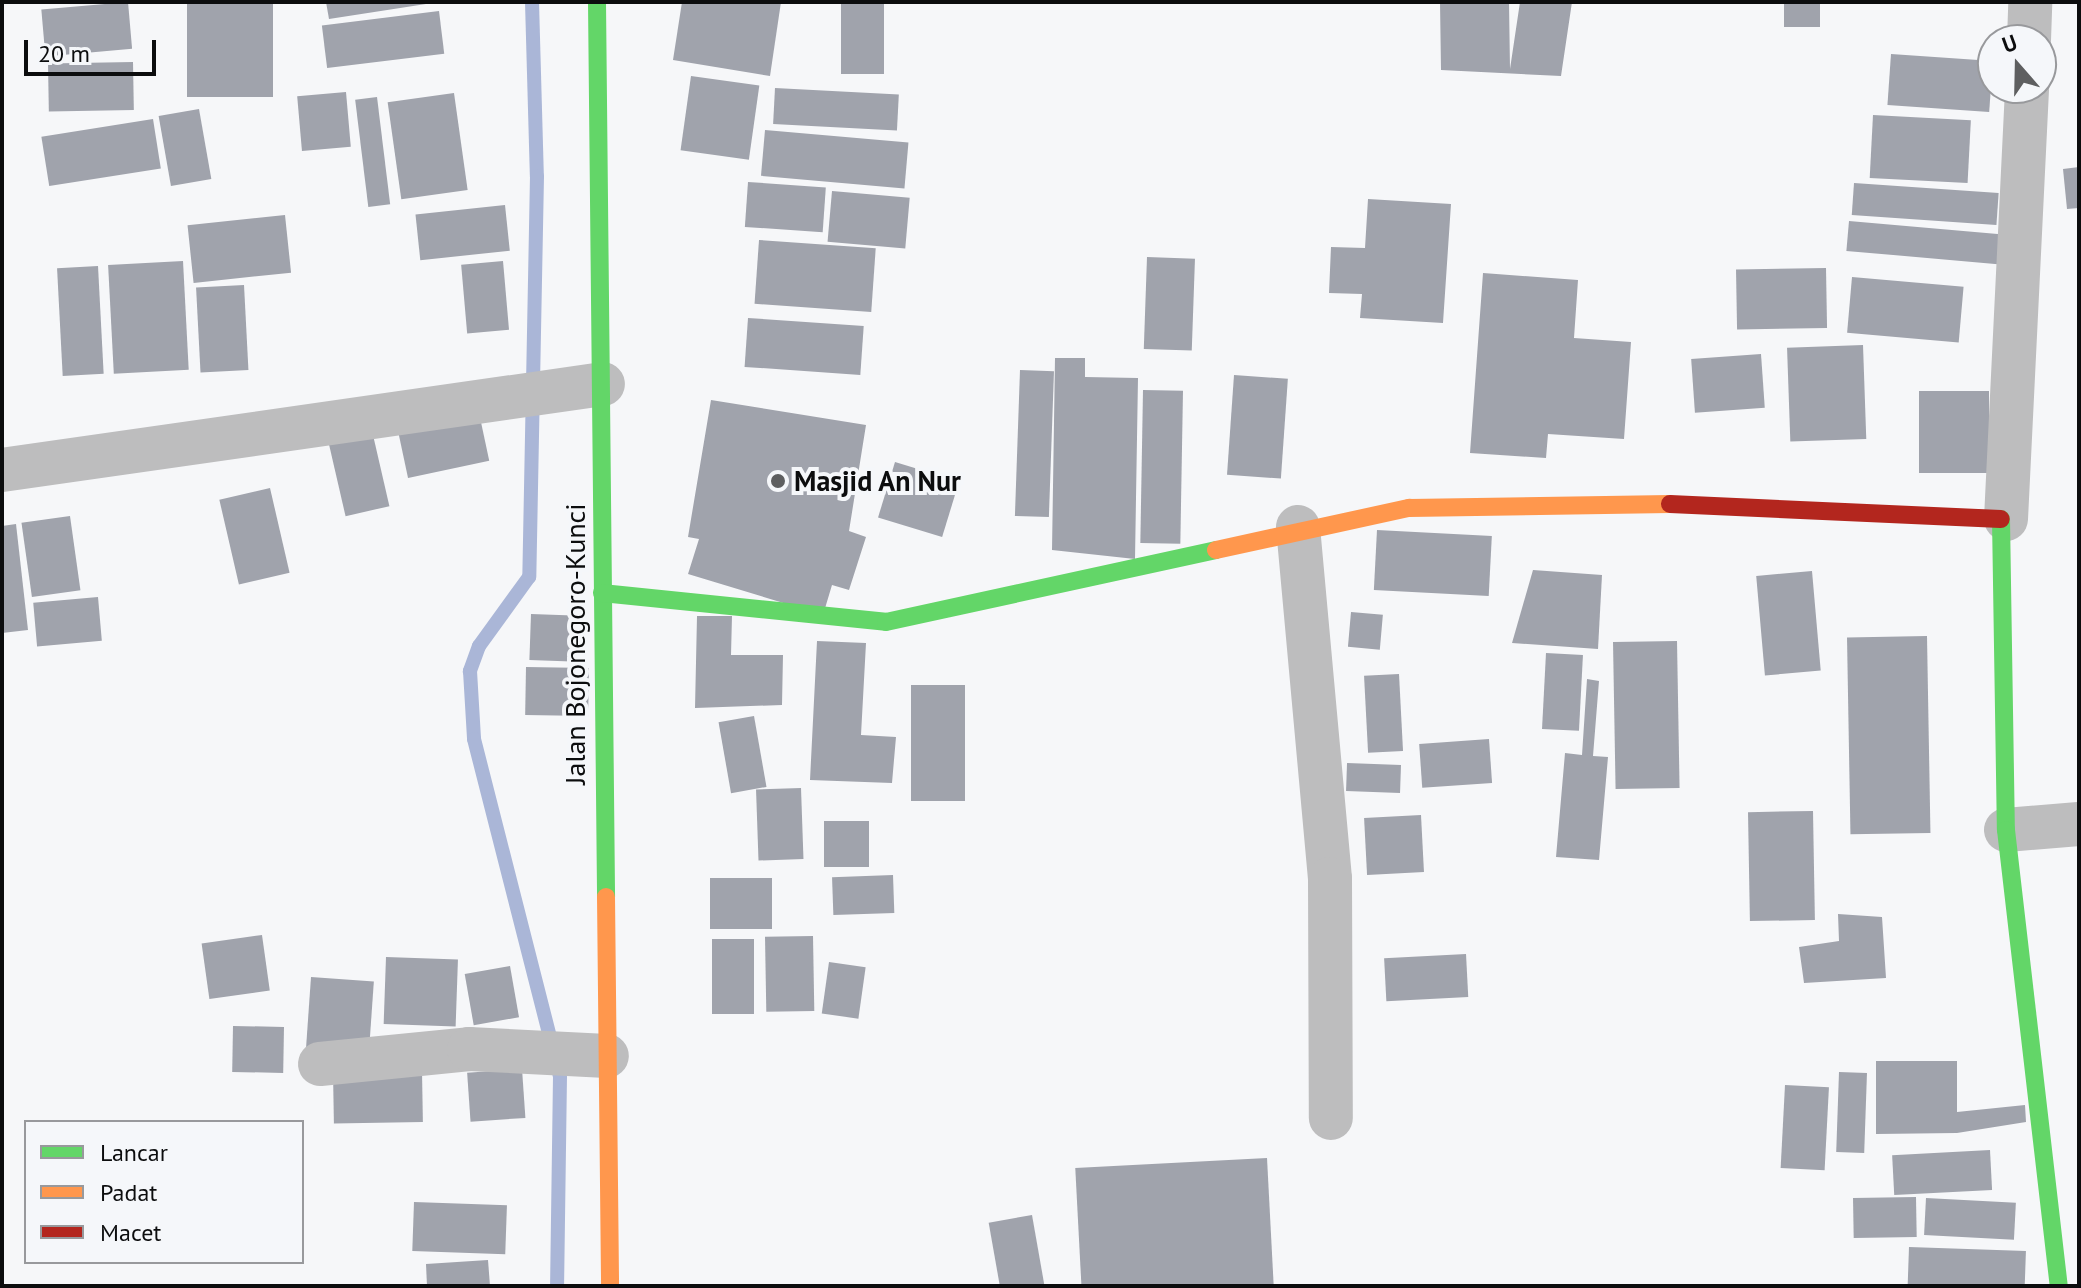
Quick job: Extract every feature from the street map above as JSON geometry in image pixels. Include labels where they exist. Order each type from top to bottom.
[{"type":"street","name":"Jalan Bojonegoro-Kunci","points":[[597,2],[603,384],[602,593],[577,1056],[610,1286]]},
{"type":"street","points":[[2029,24],[2030,2]]},
{"type":"street","points":[[2026,104],[2006,519],[2006,830],[2059,1286]]},
{"type":"street","points":[[2,470],[603,384]]},
{"type":"street","points":[[602,593],[886,622],[1298,527],[1409,508],[1681,504],[2006,519]]},
{"type":"street","points":[[1298,527],[1330,879],[1331,1118]]},
{"type":"street","points":[[2006,830],[2079,824]]},
{"type":"street","points":[[320,1064],[469,1049],[577,1056]]},
{"type":"building","points":[[128,2],[132,49],[45,56],[41,10]]},
{"type":"building","points":[[187,2],[273,2],[273,97],[187,97]]},
{"type":"building","points":[[326,2],[426,2],[426,4],[329,19]]},
{"type":"building","points":[[682,2],[781,2],[770,76],[673,60]]},
{"type":"building","points":[[841,2],[884,2],[884,74],[841,74]]},
{"type":"building","points":[[1440,2],[1509,2],[1510,69],[1520,2],[1572,2],[1561,76],[1441,70]]},
{"type":"building","points":[[1784,2],[1820,2],[1820,27],[1784,27]]},
{"type":"building","points":[[439,11],[444,54],[327,68],[322,25]]},
{"type":"building","points":[[1891,54],[1977,60],[1977,104],[1990,104],[1989,112],[1887,105]]},
{"type":"building","points":[[133,62],[134,110],[49,111],[48,63]]},
{"type":"building","points":[[691,76],[759,86],[749,160],[681,150]]},
{"type":"building","points":[[775,88],[899,94],[897,130],[773,124]]},
{"type":"building","points":[[346,92],[351,147],[302,151],[297,96]]},
{"type":"building","points":[[454,93],[468,190],[401,199],[388,102]]},
{"type":"building","points":[[377,97],[390,204],[368,207],[355,100]]},
{"type":"building","points":[[199,109],[211,179],[171,186],[159,116]]},
{"type":"building","points":[[1873,115],[1971,120],[1968,183],[1870,178]]},
{"type":"building","points":[[153,119],[161,168],[49,186],[41,137]]},
{"type":"building","points":[[765,130],[908,143],[904,188],[761,176]]},
{"type":"building","points":[[2079,167],[2079,208],[2067,209],[2063,169]]},
{"type":"building","points":[[748,182],[826,187],[823,232],[745,227]]},
{"type":"building","points":[[1854,183],[1999,193],[1996,225],[1852,215]]},
{"type":"building","points":[[832,191],[910,198],[905,249],[828,242]]},
{"type":"building","points":[[1368,199],[1451,204],[1443,323],[1360,318],[1362,294],[1329,293],[1331,247],[1365,248]]},
{"type":"building","points":[[505,205],[510,251],[420,260],[415,214]]},
{"type":"building","points":[[285,215],[291,273],[194,283],[188,225]]},
{"type":"building","points":[[1849,221],[2000,234],[1998,264],[1846,251]]},
{"type":"building","points":[[759,240],[876,248],[871,312],[755,304]]},
{"type":"building","points":[[1147,257],[1195,259],[1192,351],[1144,349]]},
{"type":"building","points":[[183,261],[189,370],[114,374],[108,265]]},
{"type":"building","points":[[503,261],[509,330],[467,333],[461,265]]},
{"type":"building","points":[[98,266],[104,374],[63,376],[57,268]]},
{"type":"building","points":[[1826,268],[1827,328],[1737,330],[1736,270]]},
{"type":"building","points":[[1483,273],[1578,280],[1574,338],[1631,342],[1624,439],[1548,434],[1546,458],[1470,453]]},
{"type":"building","points":[[1852,277],[1964,287],[1959,343],[1847,333]]},
{"type":"building","points":[[244,285],[248,370],[201,372],[196,288]]},
{"type":"building","points":[[748,318],[864,326],[860,375],[745,367]]},
{"type":"building","points":[[1863,345],[1866,439],[1790,442],[1787,348]]},
{"type":"building","points":[[1761,354],[1765,408],[1695,413],[1691,359]]},
{"type":"building","points":[[1055,358],[1085,358],[1085,377],[1138,378],[1135,559],[1052,550]]},
{"type":"building","points":[[1020,370],[1054,371],[1049,517],[1015,516]]},
{"type":"building","points":[[1234,375],[1288,379],[1281,479],[1227,475]]},
{"type":"building","points":[[1143,390],[1183,391],[1180,544],[1140,543]]},
{"type":"building","points":[[1919,391],[1989,391],[1989,473],[1919,473]]},
{"type":"building","name":"Masjid An Nur","points":[[711,400],[866,425],[849,531],[866,537],[849,590],[832,585],[823,615],[688,574],[699,539],[688,537]]},
{"type":"building","points":[[478,408],[489,461],[408,478],[397,425]]},
{"type":"building","points":[[373,435],[389,506],[346,516],[329,445]]},
{"type":"building","points":[[895,462],[959,482],[942,537],[878,517]]},
{"type":"building","points":[[270,488],[290,573],[239,584],[219,500]]},
{"type":"building","points":[[70,516],[80,590],[32,597],[21,523]]},
{"type":"building","points":[[16,524],[28,630],[2,633],[2,526]]},
{"type":"building","points":[[1377,530],[1492,536],[1489,596],[1374,590]]},
{"type":"building","points":[[1533,570],[1602,575],[1598,649],[1512,643]]},
{"type":"building","points":[[1812,571],[1821,671],[1765,676],[1756,576]]},
{"type":"building","points":[[98,597],[102,641],[37,646],[33,603]]},
{"type":"building","points":[[1351,612],[1383,615],[1380,650],[1348,647]]},
{"type":"building","points":[[531,614],[587,616],[585,662],[529,660]]},
{"type":"building","points":[[697,616],[732,616],[731,655],[783,655],[782,705],[695,708]]},
{"type":"building","points":[[1927,636],[1930,833],[1850,834],[1847,637]]},
{"type":"building","points":[[817,641],[866,643],[861,735],[896,737],[892,783],[810,780]]},
{"type":"building","points":[[1677,641],[1680,788],[1616,789],[1613,642]]},
{"type":"building","points":[[1546,653],[1583,655],[1579,731],[1542,729]]},
{"type":"building","points":[[526,667],[589,668],[588,716],[525,715]]},
{"type":"building","points":[[1399,674],[1403,751],[1368,753],[1364,676]]},
{"type":"building","points":[[1587,679],[1599,681],[1593,756],[1608,757],[1599,860],[1556,857],[1565,753],[1582,755]]},
{"type":"building","points":[[911,685],[965,685],[965,801],[911,801]]},
{"type":"building","points":[[754,716],[767,787],[731,793],[719,722]]},
{"type":"building","points":[[1489,739],[1492,783],[1422,788],[1419,744]]},
{"type":"building","points":[[1347,763],[1401,765],[1400,793],[1346,791]]},
{"type":"building","points":[[801,788],[803,859],[759,861],[756,790]]},
{"type":"building","points":[[1813,811],[1815,920],[1750,921],[1748,812]]},
{"type":"building","points":[[1421,815],[1424,872],[1367,875],[1364,818]]},
{"type":"building","points":[[824,821],[869,821],[869,867],[824,867]]},
{"type":"building","points":[[893,875],[894,913],[833,915],[832,877]]},
{"type":"building","points":[[710,878],[772,878],[772,929],[710,929]]},
{"type":"building","points":[[1838,914],[1882,917],[1886,978],[1804,983],[1799,947],[1839,941]]},
{"type":"building","points":[[262,935],[270,990],[209,999],[202,943]]},
{"type":"building","points":[[813,936],[814,1011],[766,1012],[765,937]]},
{"type":"building","points":[[712,939],[754,939],[754,1014],[712,1014]]},
{"type":"building","points":[[1466,954],[1468,997],[1386,1001],[1384,958]]},
{"type":"building","points":[[386,957],[458,960],[456,1026],[384,1024]]},
{"type":"building","points":[[829,962],[866,967],[858,1019],[822,1013]]},
{"type":"building","points":[[510,966],[519,1017],[474,1025],[465,974]]},
{"type":"building","points":[[311,977],[374,981],[369,1053],[306,1049]]},
{"type":"building","points":[[233,1026],[284,1027],[283,1073],[232,1072]]},
{"type":"building","points":[[1876,1061],[1957,1061],[1957,1112],[2025,1105],[2026,1122],[1957,1133],[1876,1134]]},
{"type":"building","points":[[522,1069],[525,1118],[471,1122],[467,1073]]},
{"type":"building","points":[[422,1071],[423,1122],[334,1124],[333,1073]]},
{"type":"building","points":[[1839,1072],[1867,1073],[1864,1153],[1836,1152]]},
{"type":"building","points":[[1785,1085],[1829,1087],[1825,1170],[1781,1168]]},
{"type":"building","points":[[1990,1150],[1992,1190],[1894,1195],[1892,1155]]},
{"type":"building","points":[[1267,1158],[1274,1286],[1081,1286],[1075,1168]]},
{"type":"building","points":[[1916,1197],[1917,1237],[1854,1238],[1853,1198]]},
{"type":"building","points":[[1926,1198],[2016,1203],[2014,1240],[1924,1235]]},
{"type":"building","points":[[414,1202],[507,1205],[505,1254],[412,1251]]},
{"type":"building","points":[[1032,1215],[1045,1286],[1000,1286],[989,1223]]},
{"type":"building","points":[[1909,1247],[2026,1251],[2025,1286],[1908,1286]]},
{"type":"building","points":[[488,1260],[490,1286],[427,1286],[426,1264]]},
{"type":"waterway","points":[[532,2],[537,176],[529,577],[479,646],[470,671],[474,739],[560,1076],[557,1286]]},
{"type":"traffic: fast","points":[[597,2],[606,897]]},
{"type":"traffic: fast","points":[[2001,519],[2006,830],[2059,1286]]},
{"type":"traffic: fast","points":[[602,593],[886,622],[1216,550]]},
{"type":"traffic: slow","points":[[1216,550],[1409,508],[1670,504]]},
{"type":"traffic: slow","points":[[606,897],[610,1286]]},
{"type":"traffic: jam","points":[[1670,504],[2001,519]]},
{"type":"place","name":"Masjid An Nur","points":[[778,481]]}]
